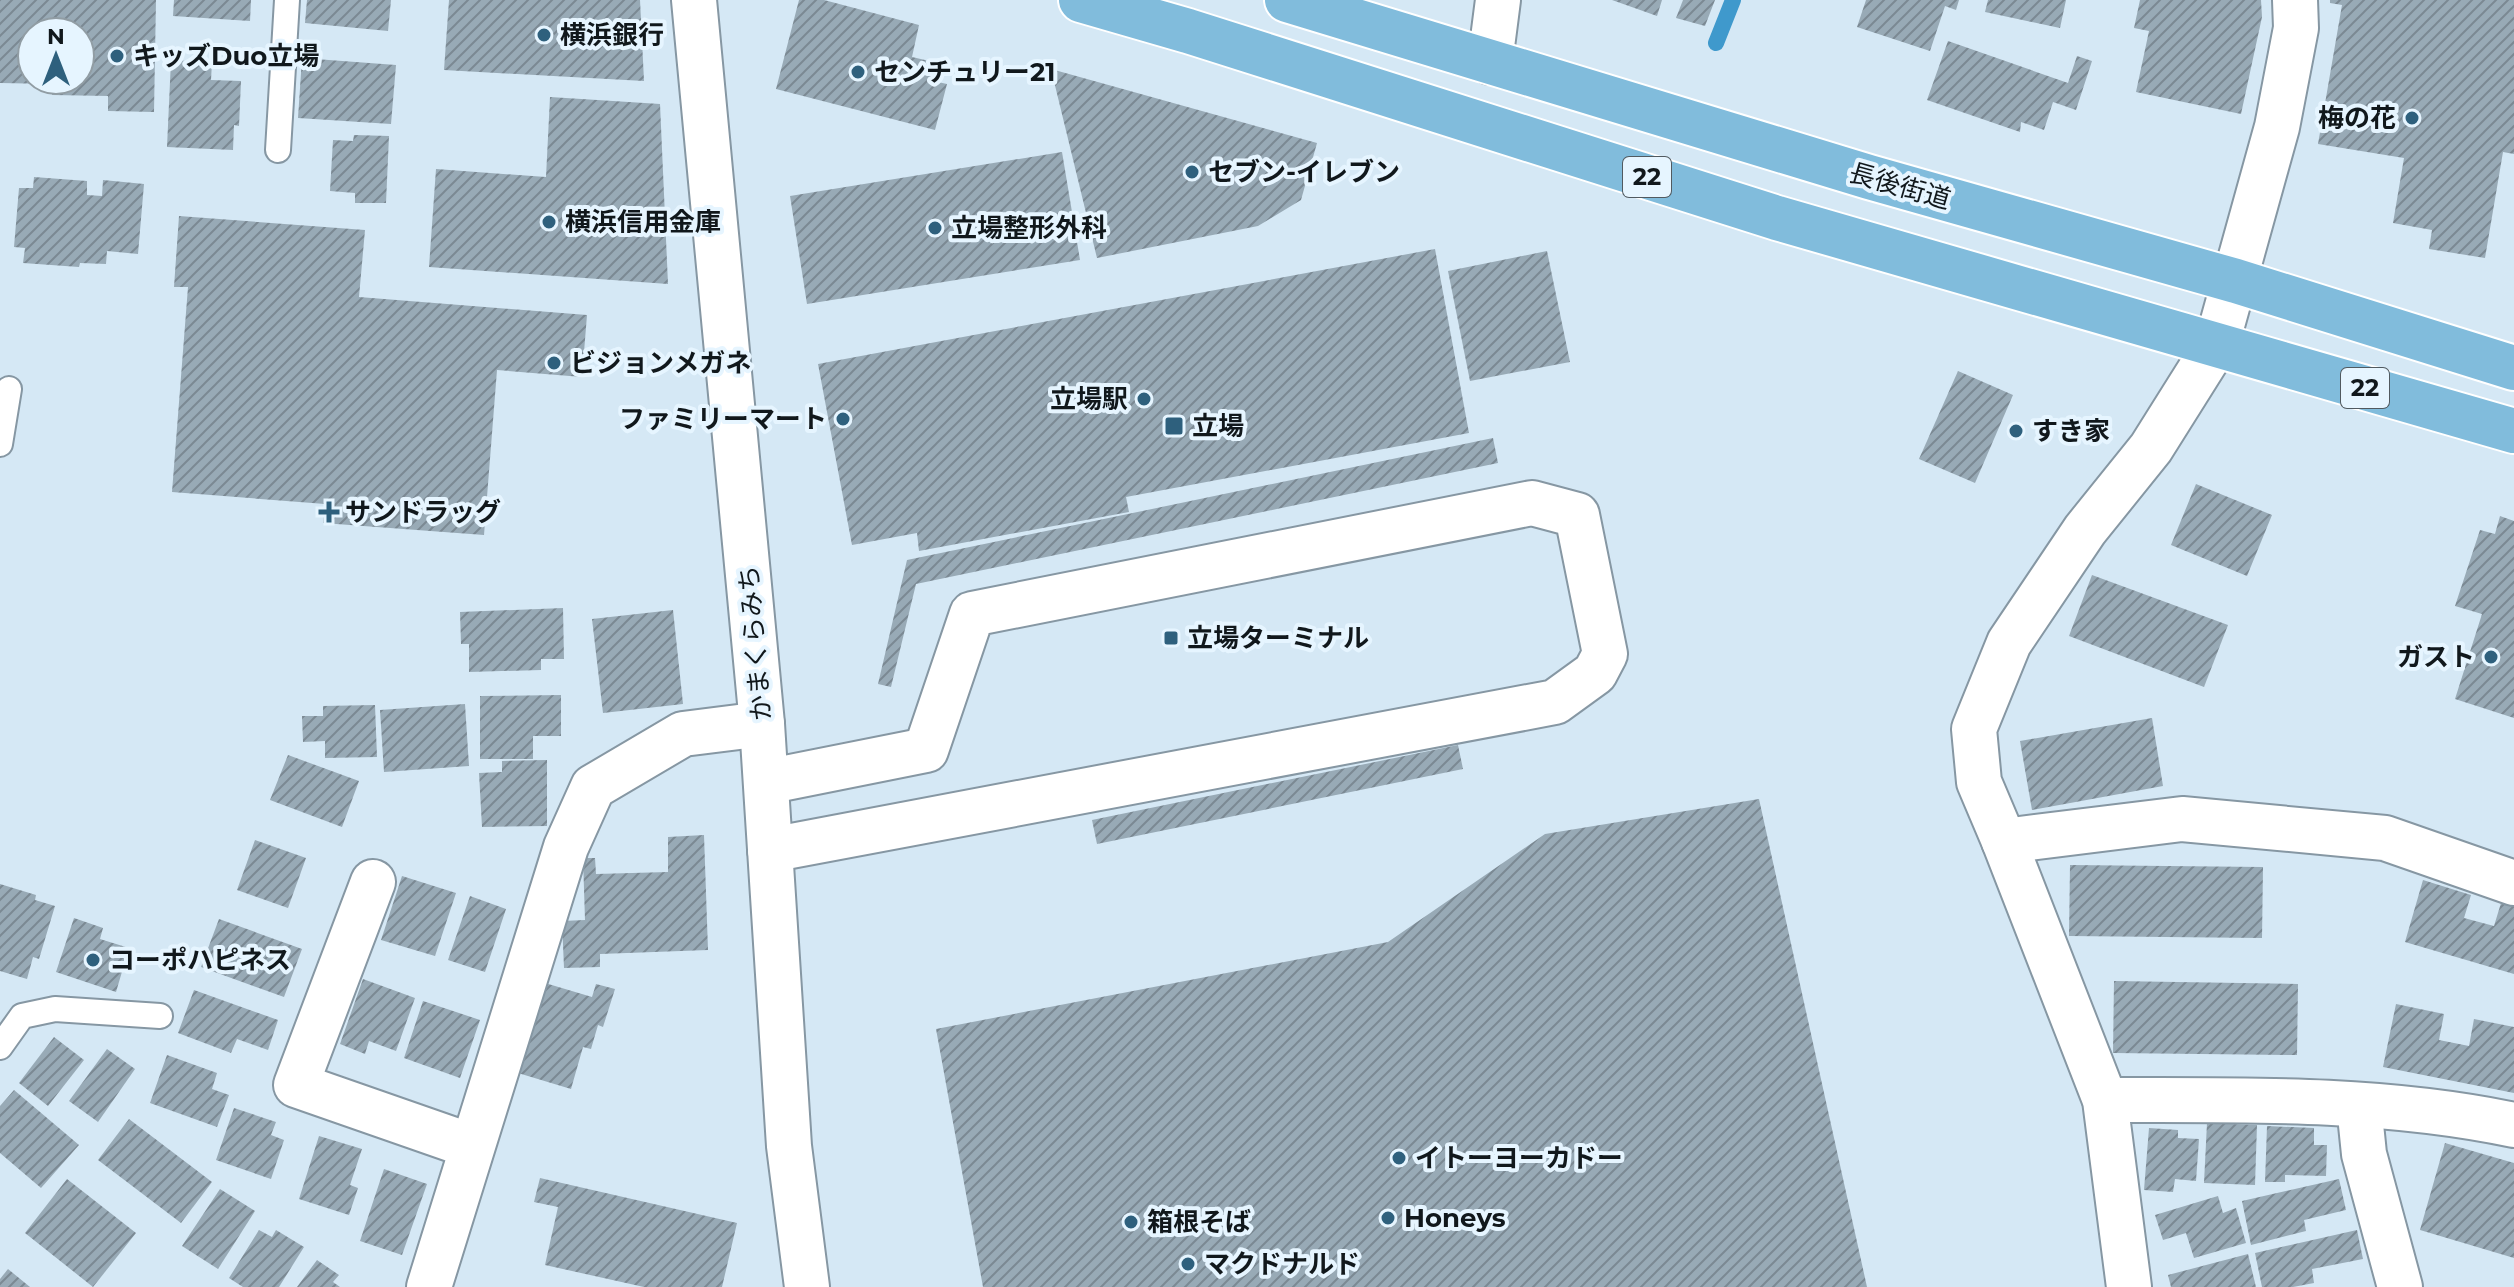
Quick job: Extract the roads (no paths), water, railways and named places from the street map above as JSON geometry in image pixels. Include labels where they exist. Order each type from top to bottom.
[{"type":"main road","name":"22","points":[[1081,0],[1777,218],[2514,431]]},
{"type":"main road","name":"長後街道","points":[[1287,0],[1869,177],[2236,281],[2514,368]]},
{"type":"street","name":"かまくらみち","points":[[694,0],[762,724],[789,1146],[807,1287]]},
{"type":"street","points":[[1490,62],[1498,0]]},
{"type":"street","points":[[2129,1287],[2105,1100],[1979,782],[1974,729],[2009,643],[2085,530],[2151,448],[2217,343],[2277,127],[2296,28],[2295,0]]},
{"type":"street","points":[[766,782],[926,750],[972,614],[1532,503],[1577,515],[1605,654],[1595,673],[1555,702],[770,850]]},
{"type":"street","points":[[429,1287],[566,847],[593,787],[683,734],[762,724]]},
{"type":"street","points":[[2004,841],[2182,819],[2385,838],[2514,883]]},
{"type":"street","points":[[373,882],[296,1085],[471,1146]]},
{"type":"street","points":[[2105,1100],[2244,1100],[2359,1105],[2481,1118],[2514,1125]]},
{"type":"street","points":[[2359,1105],[2364,1154],[2400,1287]]},
{"type":"lane","points":[[278,150],[287,0]]},
{"type":"lane","points":[[0,444],[9,389]]},
{"type":"lane","points":[[0,1047],[11,1011],[55,1009],[160,1016]]},
{"type":"waterway","points":[[1716,43],[1733,0]]},
{"type":"place","name":"横浜銀行","points":[[544,35]]},
{"type":"place","name":"キッズDuo立場","points":[[117,56]]},
{"type":"place","name":"センチュリー21","points":[[858,72]]},
{"type":"place","name":"梅の花","points":[[2412,118]]},
{"type":"place","name":"セブン-イレブン","points":[[1192,172]]},
{"type":"place","name":"横浜信用金庫","points":[[549,222]]},
{"type":"place","name":"立場整形外科","points":[[935,228]]},
{"type":"place","name":"ビジョンメガネ","points":[[554,363]]},
{"type":"place","name":"立場駅","points":[[1144,399]]},
{"type":"place","name":"ファミリーマート","points":[[843,419]]},
{"type":"place","name":"立場","points":[[1174,426]]},
{"type":"place","name":"すき家","points":[[2016,431]]},
{"type":"place","name":"サンドラッグ","points":[[329,512]]},
{"type":"place","name":"立場ターミナル","points":[[1171,638]]},
{"type":"place","name":"ガスト","points":[[2491,657]]},
{"type":"place","name":"コーポハピネス","points":[[93,960]]},
{"type":"place","name":"イトーヨーカドー","points":[[1399,1158]]},
{"type":"place","name":"Honeys","points":[[1388,1218]]},
{"type":"place","name":"箱根そば","points":[[1131,1222]]},
{"type":"place","name":"マクドナルド","points":[[1188,1264]]}]
